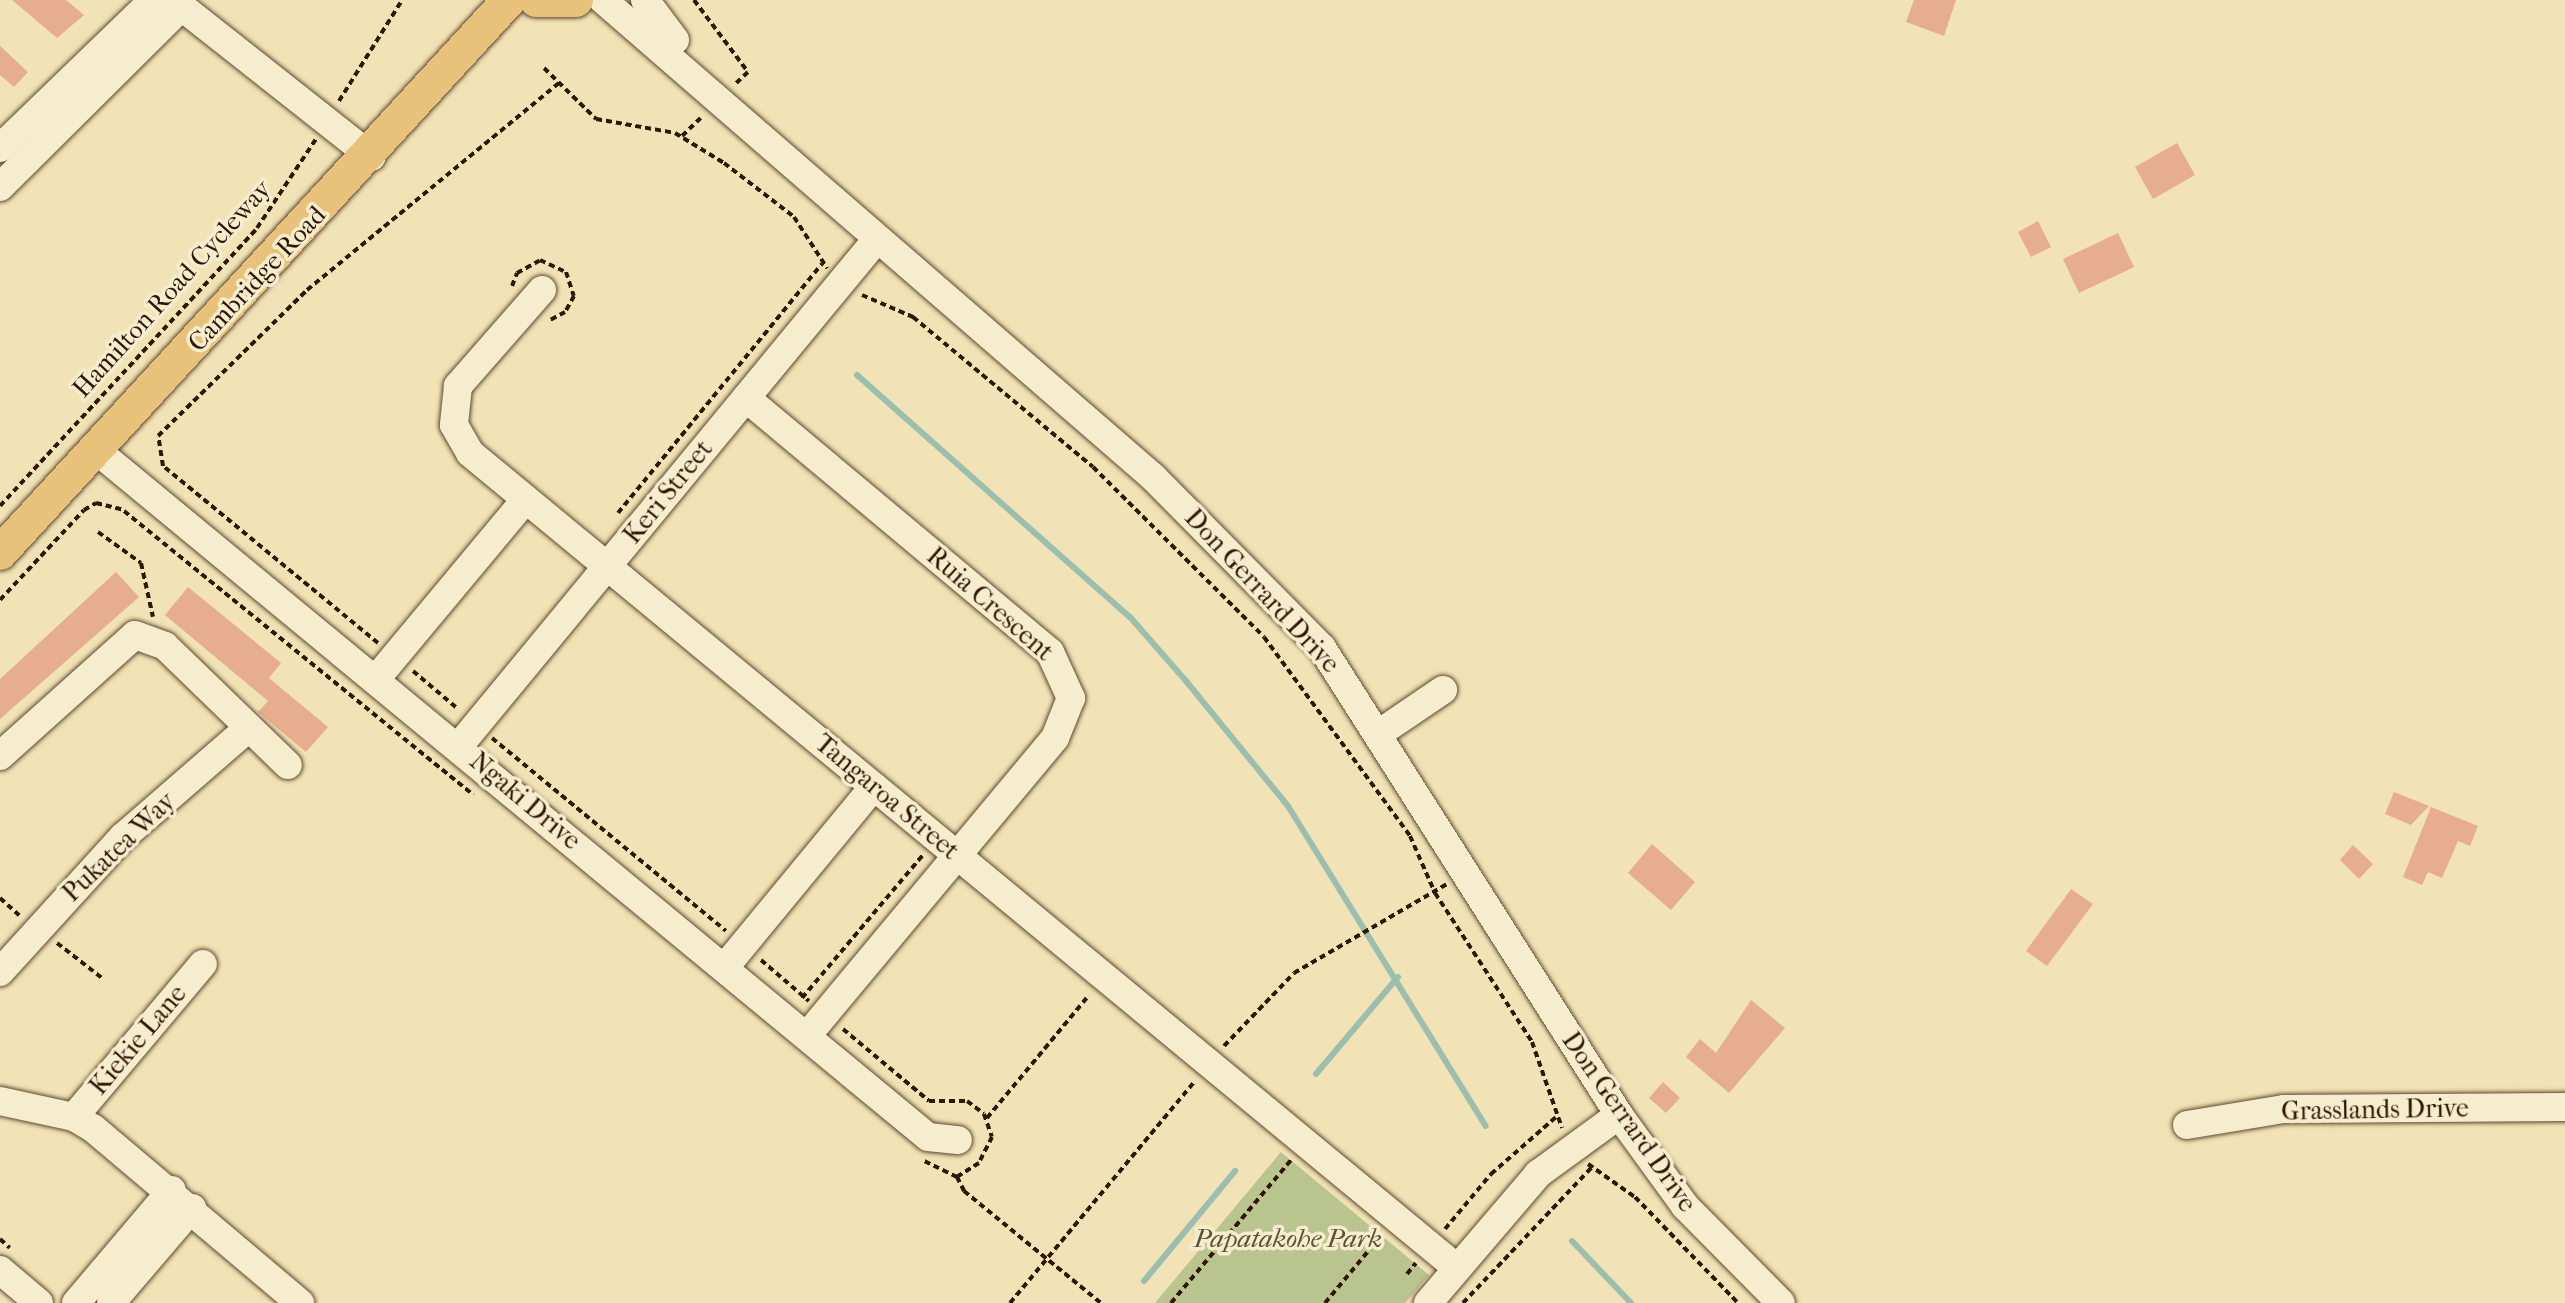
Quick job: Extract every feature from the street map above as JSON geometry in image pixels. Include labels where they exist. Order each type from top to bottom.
[{"type":"main road","name":"Cambridge Road","points":[[0,553],[372,157],[509,0]]},
{"type":"main road","points":[[536,0],[576,0]]},
{"type":"street","points":[[0,148],[153,0]]},
{"type":"street","name":"Don Gerrard Drive","points":[[603,0],[715,91],[877,239],[1233,553],[1322,648],[1381,732],[1619,1115],[1685,1206],[1781,1303]]},
{"type":"street","name":"Don Gerrard Drive","points":[[645,0],[715,91]]},
{"type":"street","points":[[0,187],[177,3],[372,157]]},
{"type":"street","name":"Keri Street","points":[[449,738],[598,558],[746,398],[832,273],[877,239]]},
{"type":"street","name":"Tangaroa Street","points":[[542,290],[458,386],[454,402],[460,439],[526,499],[947,846],[1218,1054],[1305,1143],[1433,1235],[1462,1262]]},
{"type":"street","name":"Ruia Crescent","points":[[746,398],[1050,652],[1066,677],[1068,714],[1055,738],[947,846],[807,1036]]},
{"type":"street","name":"Ngaki Drive","points":[[96,450],[449,738],[928,1137],[958,1140]]},
{"type":"street","points":[[376,679],[526,499]]},
{"type":"street","points":[[0,756],[126,639],[151,638],[246,730],[288,765]]},
{"type":"street","points":[[1381,732],[1443,690]]},
{"type":"street","name":"Pukatea Way","points":[[0,972],[123,837],[246,730]]},
{"type":"street","points":[[725,967],[874,786]]},
{"type":"street","name":"Kiekie Lane","points":[[74,1117],[203,964]]},
{"type":"street","points":[[0,1101],[74,1117],[182,1199],[300,1303]]},
{"type":"street","name":"Grasslands Drive","points":[[2187,1125],[2284,1109],[2565,1107]]},
{"type":"street","points":[[1428,1303],[1538,1174],[1583,1158],[1619,1115]]},
{"type":"street","points":[[76,1303],[182,1199]]},
{"type":"street","points":[[111,1303],[182,1199]]},
{"type":"street","points":[[0,1270],[39,1303]]},
{"type":"path","name":"Hamilton Road Cycleway","points":[[0,506],[257,228],[402,0]]},
{"type":"path","points":[[694,0],[748,72]]},
{"type":"path","points":[[544,68],[609,125],[696,143],[794,217],[832,273],[913,317],[1176,542],[1264,637],[1410,836],[1435,893],[1532,1042],[1556,1117],[1583,1158],[1635,1197],[1738,1303]]},
{"type":"path","points":[[0,600],[84,510],[96,503],[124,511],[163,466],[158,436],[237,355],[559,83]]},
{"type":"path","points":[[512,286],[517,273],[540,260],[566,272],[574,296],[569,308],[539,324]]},
{"type":"path","points":[[598,558],[832,273]]},
{"type":"path","points":[[98,532],[141,563],[152,589],[151,638]]},
{"type":"path","points":[[421,753],[449,738],[467,697]]},
{"type":"path","points":[[786,1018],[947,846]]},
{"type":"path","points":[[1010,1303],[1272,992],[1304,968],[1423,897]]},
{"type":"path","points":[[987,1118],[1090,994]]},
{"type":"path","points":[[1407,1274],[1433,1235],[1491,1174],[1556,1117]]},
{"type":"path","points":[[1171,1303],[1305,1143]]},
{"type":"path","points":[[1463,1303],[1583,1158]]},
{"type":"path","points":[[957,1177],[964,1191],[1101,1303]]},
{"type":"path","points":[[1433,1235],[1462,1262]]},
{"type":"path","points":[[1325,1303],[1375,1243]]},
{"type":"green space","name":"Papatakohe Park","points":[[1281,1152],[1429,1275],[1405,1303],[1155,1303]]},
{"type":"building","points":[[12,0],[66,0],[84,15],[57,38]]},
{"type":"building","points":[[1914,0],[1956,0],[1944,36],[1906,22]]},
{"type":"building","points":[[0,46],[28,72],[14,87],[0,75]]},
{"type":"building","points":[[2177,143],[2195,175],[2153,199],[2135,167]]},
{"type":"building","points":[[2038,221],[2051,247],[2031,257],[2018,232]]},
{"type":"building","points":[[2118,233],[2134,267],[2079,293],[2063,259]]},
{"type":"building","points":[[116,572],[139,597],[0,719],[0,679]]},
{"type":"building","points":[[188,587],[281,663],[269,678],[328,727],[306,752],[258,712],[268,701],[165,615]]},
{"type":"building","points":[[2394,792],[2429,806],[2411,825],[2385,814]]},
{"type":"building","points":[[2431,807],[2478,826],[2470,846],[2458,841],[2442,878],[2428,872],[2422,885],[2403,877]]},
{"type":"building","points":[[1652,844],[1695,882],[1671,910],[1628,873]]},
{"type":"building","points":[[2353,845],[2373,864],[2359,879],[2340,860]]},
{"type":"building","points":[[2071,889],[2093,904],[2047,966],[2026,951]]},
{"type":"building","points":[[1751,1000],[1785,1028],[1729,1093],[1686,1057],[1700,1039],[1716,1053]]},
{"type":"building","points":[[1663,1082],[1680,1098],[1666,1113],[1649,1098]]},
{"type":"waterway","points":[[857,375],[1130,617],[1186,681],[1288,806],[1486,1126]]},
{"type":"waterway","points":[[1316,1074],[1398,977]]},
{"type":"waterway","points":[[1144,1281],[1235,1171]]},
{"type":"waterway","points":[[1572,1241],[1631,1303]]}]
